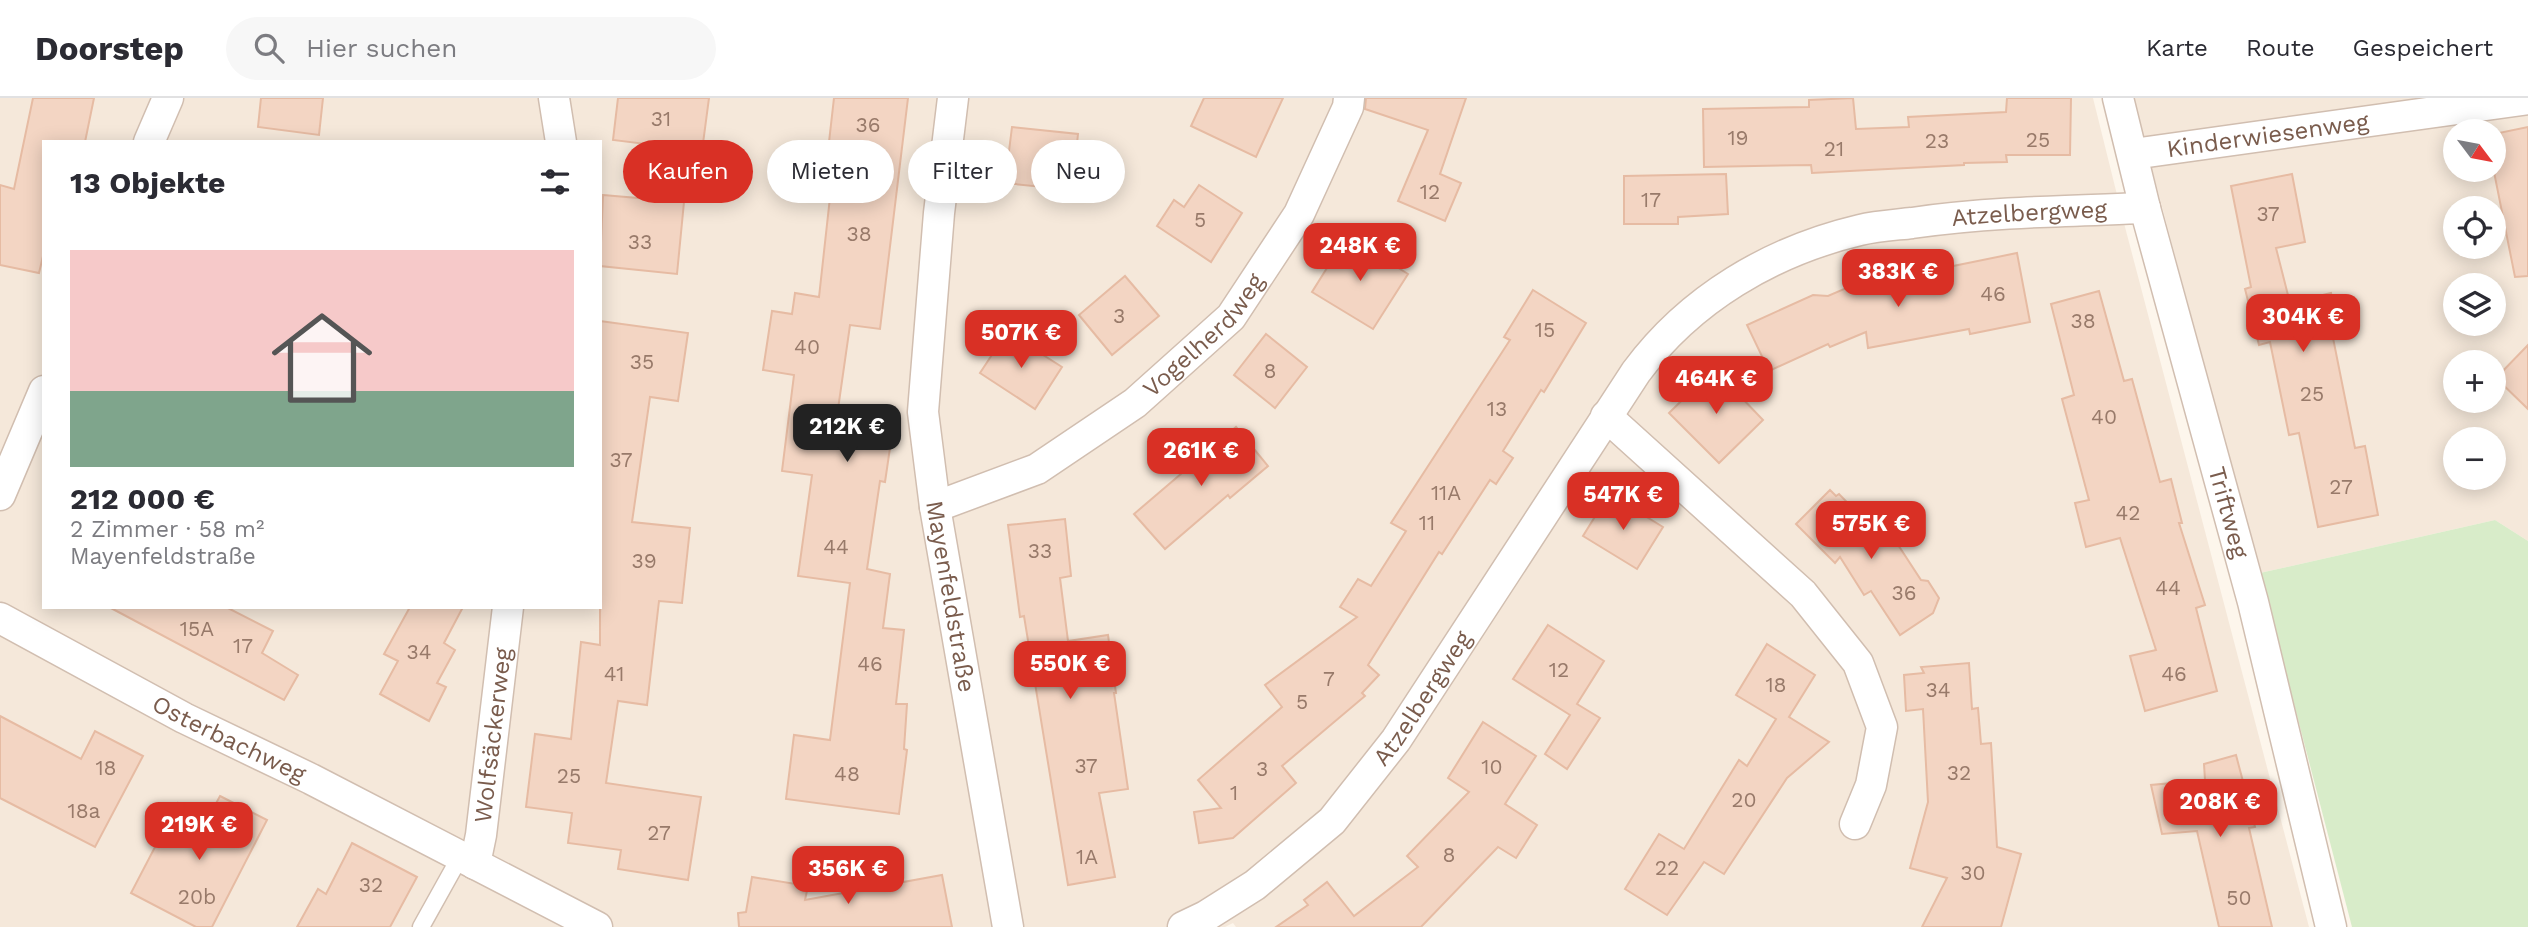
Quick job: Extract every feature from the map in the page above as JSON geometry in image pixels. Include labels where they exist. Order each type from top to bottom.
[{"type":"street","points":[[150,140],[168,98]]},
{"type":"street","points":[[554,98],[561,140]]},
{"type":"street","name":"Mayenfeldstraße","points":[[953,98],[939,213],[923,412],[935,507],[1008,927]]},
{"type":"street","name":"Vogelherdweg","points":[[935,507],[1037,469],[1135,403],[1231,317],[1299,214],[1348,107],[1349,98]]},
{"type":"street","name":"Triftweg","points":[[2118,98],[2145,208],[2253,602],[2331,927]]},
{"type":"street","name":"Kinderwiesenweg","points":[[2133,154],[2528,99]]},
{"type":"street","name":"Atzelbergweg","points":[[1183,927],[1255,885],[1332,821],[1396,740],[1653,348],[1703,302],[1740,277],[1802,248],[1860,230],[1966,215],[2145,208]]},
{"type":"street","points":[[0,495],[42,396]]},
{"type":"street","points":[[1606,416],[1803,594],[1858,663],[1882,727],[1871,785],[1855,824]]},
{"type":"street","name":"Wolfsäckerweg","points":[[467,860],[481,835],[508,609]]},
{"type":"street","name":"Osterbachweg","points":[[0,618],[184,718],[311,779],[597,927]]},
{"type":"lane","points":[[421,927],[467,860]]},
{"type":"shaded area","points":[[0,98],[2093,98],[2309,927],[1236,927],[1233,923],[1225,927],[0,927]]},
{"type":"shaded area","points":[[2133,98],[2528,98],[2528,541],[2495,520],[2260,573]]},
{"type":"green space","points":[[2495,520],[2528,541],[2528,927],[2352,927],[2260,573]]},
{"type":"building","points":[[33,98],[94,98],[85,140],[42,140],[42,260],[39,273],[0,265],[0,185],[14,189]]},
{"type":"building","points":[[261,98],[323,98],[319,135],[258,127]]},
{"type":"building","points":[[618,98],[709,98],[703,140],[613,140]]},
{"type":"building","points":[[834,98],[908,98],[880,329],[850,325],[836,423],[848,425],[846,441],[890,448],[885,482],[880,481],[867,569],[890,574],[883,628],[904,630],[896,704],[907,704],[904,749],[907,750],[899,814],[786,799],[794,735],[830,740],[850,583],[798,576],[812,475],[782,471],[794,375],[763,370],[772,311],[792,314],[795,293],[819,297],[829,203],[894,203],[894,140],[829,140]]},
{"type":"building","points":[[1204,98],[1283,98],[1256,157],[1191,126]]},
{"type":"building","points":[[1366,98],[1466,98],[1440,174],[1461,183],[1445,221],[1398,201],[1428,130],[1365,109]]},
{"type":"building","points":[[1853,98],[1856,129],[1909,127],[1908,117],[2006,112],[2007,98],[2071,98],[2070,155],[2006,155],[2007,162],[1812,173],[1811,165],[1704,167],[1703,109],[1809,107],[1809,100]]},
{"type":"building","points":[[1012,127],[1078,134],[1077,140],[1031,140],[1031,186],[1017,184],[1017,140],[1010,140]]},
{"type":"building","points":[[2528,127],[2528,276],[2515,277],[2506,232],[2506,196],[2499,196],[2496,182],[2506,182],[2506,132]]},
{"type":"building","points":[[1726,174],[1728,214],[1678,217],[1678,224],[1624,224],[1624,176]]},
{"type":"building","points":[[2292,174],[2305,242],[2276,248],[2290,303],[2331,293],[2338,326],[2331,328],[2355,448],[2365,446],[2378,515],[2318,527],[2299,433],[2289,435],[2270,342],[2259,345],[2245,289],[2251,287],[2231,186]]},
{"type":"building","points":[[1199,185],[1242,213],[1211,262],[1157,226],[1174,200],[1184,207]]},
{"type":"building","points":[[603,195],[623,197],[623,203],[684,203],[677,274],[602,266]]},
{"type":"building","points":[[1347,236],[1408,274],[1373,329],[1312,292]]},
{"type":"building","points":[[2017,253],[2030,322],[1970,334],[1969,329],[1868,348],[1866,332],[1830,347],[1828,344],[1769,371],[1747,325],[1813,295],[1828,296],[1856,284],[1855,277],[1908,268],[1909,275]]},
{"type":"building","points":[[1125,276],[1159,316],[1112,355],[1079,315]]},
{"type":"building","points":[[1533,290],[1586,323],[1544,392],[1541,390],[1503,451],[1513,458],[1496,484],[1490,480],[1442,554],[1439,552],[1368,665],[1379,675],[1362,693],[1365,696],[1282,766],[1296,783],[1233,838],[1199,843],[1194,812],[1221,808],[1198,780],[1282,707],[1265,685],[1357,617],[1340,607],[1358,579],[1371,586],[1406,531],[1391,523],[1510,340],[1504,337]]},
{"type":"building","points":[[2099,291],[2124,381],[2132,379],[2160,482],[2171,479],[2182,523],[2179,523],[2205,605],[2196,608],[2217,691],[2145,711],[2130,656],[2156,650],[2120,538],[2086,547],[2075,503],[2089,500],[2062,399],[2074,395],[2051,304]]},
{"type":"building","points":[[602,321],[688,333],[678,401],[650,397],[632,522],[690,528],[682,603],[659,601],[647,705],[618,701],[606,783],[701,797],[688,880],[618,869],[621,850],[568,843],[572,813],[526,807],[535,734],[571,739],[581,642],[600,645]]},
{"type":"building","points":[[1007,332],[1062,367],[1035,409],[980,373]]},
{"type":"building","points":[[1266,334],[1307,367],[1275,408],[1234,375]]},
{"type":"building","points":[[2528,345],[2528,409],[2506,388],[2506,368]]},
{"type":"building","points":[[1714,369],[1763,420],[1719,463],[1669,413]]},
{"type":"building","points":[[1236,427],[1268,466],[1230,498],[1228,495],[1165,549],[1134,514]]},
{"type":"building","points":[[1830,490],[1836,496],[1839,494],[1878,534],[1887,528],[1921,580],[1928,581],[1939,598],[1933,613],[1900,635],[1871,591],[1864,595],[1840,557],[1835,563],[1796,524]]},
{"type":"building","points":[[1609,494],[1663,527],[1637,569],[1583,536]]},
{"type":"building","points":[[1065,519],[1071,576],[1060,578],[1068,641],[1108,635],[1128,789],[1099,793],[1115,877],[1068,885],[1024,616],[1020,617],[1008,525]]},
{"type":"building","points":[[113,609],[230,609],[273,631],[262,653],[298,675],[284,700]]},
{"type":"building","points":[[409,609],[462,609],[444,643],[455,650],[437,683],[446,687],[429,721],[380,694],[398,661],[384,654]]},
{"type":"building","points":[[1548,625],[1604,661],[1577,704],[1600,718],[1567,769],[1545,754],[1570,715],[1513,679]]},
{"type":"building","points":[[1767,644],[1815,675],[1789,717],[1829,742],[1787,778],[1724,874],[1704,862],[1667,915],[1625,889],[1659,834],[1684,849],[1739,760],[1747,766],[1776,719],[1736,695]]},
{"type":"building","points":[[1969,663],[1972,709],[1978,708],[1981,744],[1991,743],[1997,847],[2021,854],[2001,927],[1922,927],[1947,878],[1910,868],[1928,802],[1923,709],[1906,711],[1904,675],[1924,673],[1921,667]]},
{"type":"building","points":[[0,716],[81,759],[95,731],[143,756],[95,847],[0,798]]},
{"type":"building","points":[[1483,722],[1536,756],[1505,804],[1537,825],[1516,858],[1498,847],[1421,927],[1276,927],[1308,905],[1304,900],[1327,882],[1354,916],[1418,867],[1407,856],[1469,792],[1448,778]]},
{"type":"building","points":[[2236,755],[2255,827],[2249,828],[2272,927],[2219,927],[2197,831],[2162,834],[2151,785],[2205,780],[2204,764]]},
{"type":"building","points":[[220,796],[267,820],[212,927],[196,927],[131,893],[178,803],[207,820]]},
{"type":"building","points":[[352,843],[417,877],[390,927],[297,927],[318,889],[326,894]]},
{"type":"building","points":[[942,875],[952,927],[739,927],[738,913],[746,912],[752,877],[808,886],[805,900]]}]
